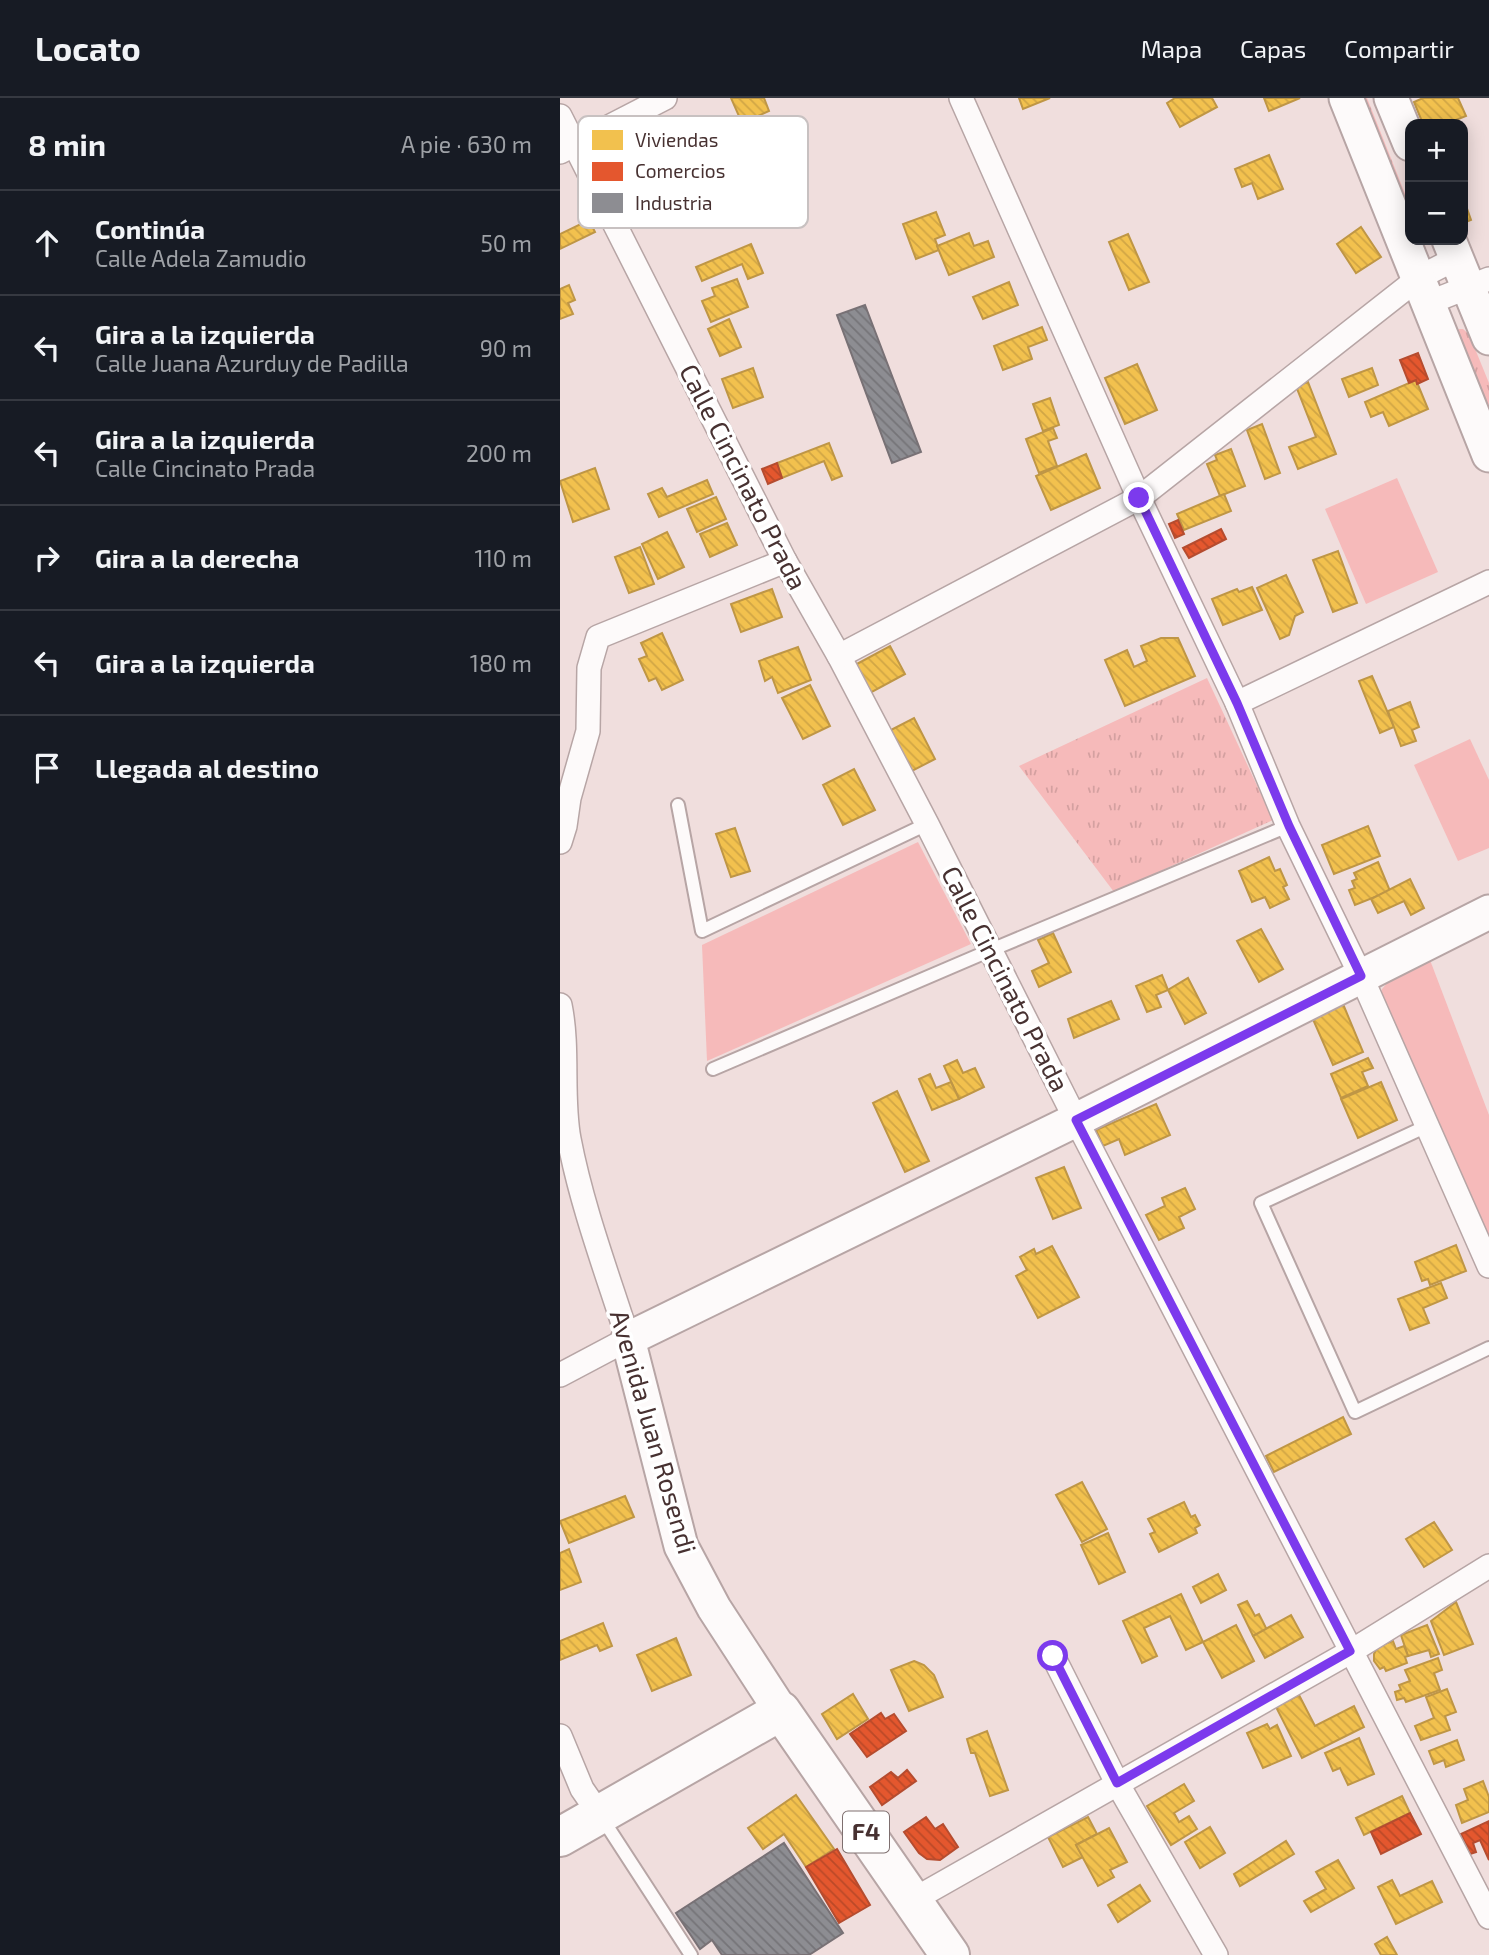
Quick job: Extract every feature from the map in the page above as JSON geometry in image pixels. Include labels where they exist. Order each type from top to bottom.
[{"type":"highway","points":[[560,1837],[781,1711]]},
{"type":"highway","name":"Avenida Juan Rosendi","points":[[781,1711],[950,1955]]},
{"type":"main road","points":[[1346,98],[1489,455]]},
{"type":"main road","points":[[1391,98],[1405,132]]},
{"type":"main road","points":[[1466,266],[1489,338]]},
{"type":"main road","points":[[628,1339],[1076,1120],[1489,912]]},
{"type":"main road","name":"Avenida Juan Rosendi","points":[[628,1339],[681,1546],[714,1608],[781,1711]]},
{"type":"street","points":[[630,116],[665,98]]},
{"type":"street","points":[[961,98],[1139,498],[1237,703],[1289,826],[1361,976],[1489,1266]]},
{"type":"street","name":"Calle Cincinato Prada","points":[[560,116],[567,149],[578,170]]},
{"type":"street","name":"Calle Cincinato Prada","points":[[609,228],[927,824],[1076,1120],[1489,1917]]},
{"type":"street","points":[[1424,290],[1466,266]]},
{"type":"street","points":[[839,656],[1139,498],[1424,290],[1466,266]]},
{"type":"street","points":[[562,833],[588,731],[589,668],[598,637],[785,561]]},
{"type":"street","points":[[1237,703],[1489,582]]},
{"type":"street","name":"Avenida Juan Rosendi","points":[[560,1005],[564,1025],[568,1135],[582,1194],[628,1339]]},
{"type":"street","points":[[560,1375],[628,1339]]},
{"type":"street","points":[[914,1900],[1350,1651],[1489,1566]]},
{"type":"street","points":[[1053,1656],[1117,1783],[1216,1955]]},
{"type":"street","points":[[560,1736],[582,1789],[600,1815]]},
{"type":"lane","points":[[678,805],[702,931],[927,824]]},
{"type":"lane","points":[[713,1069],[1289,826]]},
{"type":"lane","points":[[1427,1126],[1261,1203],[1355,1412],[1489,1348]]},
{"type":"lane","points":[[600,1815],[691,1955]]},
{"type":"green space","points":[[1349,98],[1367,98],[1405,193],[1405,227]]},
{"type":"green space","points":[[1459,329],[1469,334],[1489,383],[1489,428],[1456,332]]},
{"type":"green space","points":[[1397,478],[1438,572],[1366,604],[1325,509]]},
{"type":"green space","points":[[1207,678],[1273,820],[1114,892],[1019,766]]},
{"type":"green space","points":[[1470,739],[1489,780],[1489,848],[1458,861],[1414,765]]},
{"type":"green space","points":[[918,842],[971,944],[707,1061],[702,945]]},
{"type":"green space","points":[[1430,960],[1489,1115],[1489,1250],[1380,1000],[1382,989],[1389,981]]},
{"type":"building: Viviendas","points":[[731,98],[764,98],[769,111],[758,116],[739,116]]},
{"type":"building: Viviendas","points":[[1019,98],[1050,98],[1023,109]]},
{"type":"building: Viviendas","points":[[1175,98],[1212,98],[1217,107],[1180,127],[1167,103]]},
{"type":"building: Viviendas","points":[[1264,98],[1300,98],[1269,111]]},
{"type":"building: Viviendas","points":[[1423,98],[1458,98],[1466,116],[1458,119],[1421,119],[1414,102]]},
{"type":"building: Viviendas","points":[[1269,155],[1283,189],[1258,199],[1252,183],[1242,187],[1235,169]]},
{"type":"building: Viviendas","points":[[936,212],[945,235],[935,239],[939,250],[916,259],[903,224]]},
{"type":"building: Viviendas","points":[[578,225],[578,228],[593,228],[595,232],[560,249],[560,234]]},
{"type":"building: Viviendas","points":[[1361,227],[1381,257],[1356,273],[1337,244]]},
{"type":"building: Viviendas","points":[[969,233],[974,246],[988,241],[994,257],[949,275],[937,246]]},
{"type":"building: Viviendas","points":[[1128,234],[1149,282],[1129,290],[1109,242]]},
{"type":"building: Viviendas","points":[[751,244],[763,273],[748,279],[742,264],[702,281],[696,267]]},
{"type":"building: Viviendas","points":[[737,279],[748,307],[711,322],[702,301],[715,296],[712,288]]},
{"type":"building: Viviendas","points":[[1009,282],[1018,305],[983,319],[973,297]]},
{"type":"building: Viviendas","points":[[569,285],[575,300],[568,303],[573,314],[560,319],[560,289]]},
{"type":"building: Viviendas","points":[[729,319],[741,347],[720,356],[708,329]]},
{"type":"building: Viviendas","points":[[1042,327],[1047,340],[1028,347],[1032,359],[1003,370],[994,346]]},
{"type":"building: Viviendas","points":[[1137,364],[1157,410],[1125,424],[1105,378]]},
{"type":"building: Viviendas","points":[[753,368],[763,397],[733,408],[722,379]]},
{"type":"building: Viviendas","points":[[1372,368],[1378,385],[1349,397],[1342,379]]},
{"type":"building: Viviendas","points":[[1416,380],[1428,409],[1389,426],[1383,412],[1371,417],[1365,402]]},
{"type":"building: Viviendas","points":[[1308,382],[1336,454],[1298,469],[1289,447],[1316,437],[1296,386]]},
{"type":"building: Viviendas","points":[[1050,398],[1059,425],[1043,431],[1033,404]]},
{"type":"building: Viviendas","points":[[1262,424],[1280,473],[1265,479],[1247,430]]},
{"type":"building: Viviendas","points":[[1053,428],[1057,438],[1048,441],[1057,466],[1039,473],[1026,439]]},
{"type":"building: Viviendas","points":[[829,443],[842,476],[832,480],[824,461],[782,478],[777,463]]},
{"type":"building: Viviendas","points":[[1231,449],[1245,486],[1220,496],[1207,464],[1217,460],[1215,455]]},
{"type":"building: Viviendas","points":[[1086,454],[1100,488],[1051,510],[1036,476]]},
{"type":"building: Viviendas","points":[[595,468],[609,509],[573,522],[560,481]]},
{"type":"building: Viviendas","points":[[707,480],[713,494],[659,517],[648,494],[662,488],[667,497]]},
{"type":"building: Viviendas","points":[[1224,494],[1231,511],[1184,530],[1177,514]]},
{"type":"building: Viviendas","points":[[716,497],[726,519],[697,532],[687,509]]},
{"type":"building: Viviendas","points":[[727,523],[737,545],[710,557],[700,534]]},
{"type":"building: Viviendas","points":[[667,532],[684,567],[658,579],[642,544]]},
{"type":"building: Viviendas","points":[[640,547],[654,584],[629,593],[615,557]]},
{"type":"building: Viviendas","points":[[1338,551],[1357,603],[1333,612],[1313,560]]},
{"type":"building: Viviendas","points":[[1286,575],[1303,612],[1295,616],[1289,635],[1280,639],[1257,588]]},
{"type":"building: Viviendas","points":[[1252,587],[1262,610],[1223,625],[1212,599],[1237,589],[1239,592]]},
{"type":"building: Viviendas","points":[[772,589],[782,617],[741,632],[731,604]]},
{"type":"building: Viviendas","points":[[662,633],[683,680],[662,690],[656,678],[649,681],[639,659],[647,656],[641,643]]},
{"type":"building: Viviendas","points":[[1161,638],[1178,638],[1195,676],[1125,706],[1105,660],[1127,650],[1134,667],[1147,661],[1141,646]]},
{"type":"building: Viviendas","points":[[890,646],[905,674],[870,693],[855,665]]},
{"type":"building: Viviendas","points":[[798,647],[811,680],[778,693],[772,677],[765,681],[759,661]]},
{"type":"building: Viviendas","points":[[1372,676],[1394,727],[1380,733],[1359,681]]},
{"type":"building: Viviendas","points":[[810,685],[830,726],[803,739],[782,698]]},
{"type":"building: Viviendas","points":[[1410,702],[1419,727],[1412,730],[1416,741],[1401,746],[1388,711]]},
{"type":"building: Viviendas","points":[[914,718],[935,759],[910,772],[889,731]]},
{"type":"building: Viviendas","points":[[854,769],[875,810],[843,825],[823,785]]},
{"type":"building: Viviendas","points":[[1368,826],[1380,856],[1334,874],[1322,845]]},
{"type":"building: Viviendas","points":[[735,828],[750,871],[731,877],[716,834]]},
{"type":"building: Viviendas","points":[[1269,857],[1275,871],[1280,869],[1287,885],[1283,887],[1289,899],[1270,908],[1265,897],[1252,902],[1239,871]]},
{"type":"building: Viviendas","points":[[1378,862],[1390,891],[1355,905],[1349,890],[1355,888],[1352,881],[1357,879],[1354,873]]},
{"type":"building: Viviendas","points":[[1410,879],[1424,908],[1411,915],[1404,901],[1378,913],[1371,899]]},
{"type":"building: Viviendas","points":[[1261,929],[1283,969],[1259,982],[1237,941]]},
{"type":"building: Viviendas","points":[[1053,933],[1071,972],[1039,987],[1032,971],[1049,963],[1038,940]]},
{"type":"building: Viviendas","points":[[1162,975],[1168,990],[1156,995],[1161,1007],[1147,1012],[1136,986]]},
{"type":"building: Viviendas","points":[[1188,978],[1206,1013],[1185,1024],[1168,990]]},
{"type":"building: Viviendas","points":[[1111,1001],[1119,1019],[1074,1038],[1068,1019]]},
{"type":"building: Viviendas","points":[[1343,1004],[1363,1052],[1333,1065],[1312,1017]]},
{"type":"building: Viviendas","points":[[1368,1058],[1373,1068],[1362,1072],[1368,1086],[1341,1098],[1331,1074]]},
{"type":"building: Viviendas","points":[[957,1060],[963,1073],[975,1068],[984,1087],[959,1099],[944,1066]]},
{"type":"building: Viviendas","points":[[930,1074],[936,1088],[951,1082],[959,1099],[932,1110],[919,1079]]},
{"type":"building: Viviendas","points":[[1381,1082],[1397,1120],[1358,1138],[1341,1099]]},
{"type":"building: Viviendas","points":[[897,1091],[929,1161],[905,1172],[873,1103]]},
{"type":"building: Viviendas","points":[[1156,1104],[1170,1135],[1125,1155],[1119,1139],[1103,1146],[1096,1130]]},
{"type":"building: Viviendas","points":[[1064,1167],[1081,1208],[1053,1219],[1036,1178]]},
{"type":"building: Viviendas","points":[[1185,1188],[1195,1209],[1179,1217],[1184,1228],[1159,1240],[1146,1215],[1165,1206],[1162,1198]]},
{"type":"building: Viviendas","points":[[1456,1245],[1466,1271],[1430,1285],[1428,1279],[1422,1281],[1415,1262]]},
{"type":"building: Viviendas","points":[[1052,1246],[1079,1297],[1038,1318],[1016,1276],[1027,1270],[1020,1257],[1034,1249],[1036,1254]]},
{"type":"building: Viviendas","points":[[1441,1283],[1447,1298],[1423,1308],[1429,1323],[1410,1330],[1398,1299]]},
{"type":"building: Viviendas","points":[[1343,1417],[1351,1434],[1274,1472],[1266,1456]]},
{"type":"building: Viviendas","points":[[1082,1482],[1107,1529],[1082,1542],[1056,1495]]},
{"type":"building: Viviendas","points":[[625,1496],[634,1517],[569,1543],[560,1521]]},
{"type":"building: Viviendas","points":[[1184,1502],[1191,1517],[1195,1515],[1200,1525],[1195,1528],[1197,1533],[1159,1552],[1150,1534],[1155,1532],[1148,1519]]},
{"type":"building: Viviendas","points":[[1434,1522],[1452,1550],[1424,1567],[1406,1539]]},
{"type":"building: Viviendas","points":[[1108,1533],[1125,1572],[1099,1584],[1081,1545]]},
{"type":"building: Viviendas","points":[[569,1549],[581,1582],[560,1590],[560,1553]]},
{"type":"building: Viviendas","points":[[1218,1574],[1226,1590],[1201,1603],[1193,1587]]},
{"type":"building: Viviendas","points":[[1181,1594],[1203,1642],[1186,1650],[1170,1616],[1144,1628],[1157,1656],[1142,1663],[1123,1621]]},
{"type":"building: Viviendas","points":[[1247,1601],[1255,1616],[1259,1614],[1267,1630],[1253,1636],[1238,1605]]},
{"type":"building: Viviendas","points":[[1456,1602],[1473,1644],[1444,1655],[1431,1621]]},
{"type":"building: Viviendas","points":[[1291,1615],[1303,1637],[1265,1658],[1253,1636]]},
{"type":"building: Viviendas","points":[[603,1623],[612,1646],[600,1651],[597,1645],[560,1660],[560,1641]]},
{"type":"building: Viviendas","points":[[1236,1625],[1254,1661],[1222,1678],[1203,1642]]},
{"type":"building: Viviendas","points":[[1427,1625],[1439,1654],[1431,1657],[1429,1650],[1408,1656],[1401,1635]]},
{"type":"building: Viviendas","points":[[676,1638],[691,1675],[652,1691],[637,1655]]},
{"type":"building: Viviendas","points":[[1393,1641],[1396,1649],[1404,1646],[1408,1656],[1405,1657],[1407,1663],[1386,1671],[1384,1667],[1380,1669],[1374,1661],[1374,1654],[1378,1646]]},
{"type":"building: Viviendas","points":[[1438,1658],[1442,1670],[1434,1673],[1440,1690],[1406,1702],[1404,1698],[1397,1700],[1395,1692],[1401,1690],[1399,1685],[1410,1681],[1405,1670]]},
{"type":"building: Viviendas","points":[[914,1661],[924,1665],[934,1675],[943,1697],[909,1711],[891,1670]]},
{"type":"building: Viviendas","points":[[1447,1689],[1456,1712],[1445,1716],[1450,1730],[1421,1740],[1415,1726],[1434,1718],[1426,1697]]},
{"type":"building: Viviendas","points":[[853,1694],[868,1719],[837,1739],[822,1714]]},
{"type":"building: Viviendas","points":[[1299,1695],[1315,1726],[1354,1706],[1364,1727],[1302,1758],[1276,1707]]},
{"type":"building: Viviendas","points":[[1267,1724],[1270,1729],[1277,1725],[1291,1756],[1263,1768],[1247,1733]]},
{"type":"building: Viviendas","points":[[987,1731],[1008,1790],[990,1796],[975,1753],[971,1753],[967,1739]]},
{"type":"building: Viviendas","points":[[1359,1738],[1374,1774],[1348,1785],[1340,1768],[1333,1771],[1325,1753]]},
{"type":"building: Viviendas","points":[[1457,1740],[1464,1760],[1446,1767],[1444,1760],[1434,1764],[1429,1751]]},
{"type":"building: Viviendas","points":[[1483,1781],[1489,1797],[1489,1812],[1462,1823],[1456,1805],[1468,1800],[1464,1789]]},
{"type":"building: Viviendas","points":[[1184,1784],[1194,1801],[1174,1813],[1179,1822],[1189,1816],[1197,1829],[1171,1845],[1147,1806]]},
{"type":"building: Viviendas","points":[[796,1795],[834,1849],[806,1867],[784,1834],[763,1849],[748,1828]]},
{"type":"building: Viviendas","points":[[1402,1796],[1410,1813],[1364,1835],[1356,1818]]},
{"type":"building: Viviendas","points":[[1088,1817],[1097,1834],[1076,1845],[1083,1857],[1063,1867],[1048,1837]]},
{"type":"building: Viviendas","points":[[1210,1827],[1225,1853],[1200,1868],[1185,1842]]},
{"type":"building: Viviendas","points":[[1109,1828],[1127,1862],[1110,1870],[1114,1877],[1098,1886],[1076,1845]]},
{"type":"building: Viviendas","points":[[1286,1841],[1294,1854],[1240,1886],[1234,1874]]},
{"type":"building: Viviendas","points":[[1338,1860],[1354,1888],[1311,1912],[1304,1901],[1326,1889],[1316,1872]]},
{"type":"building: Viviendas","points":[[1392,1880],[1400,1896],[1432,1881],[1442,1902],[1396,1924],[1378,1887]]},
{"type":"building: Viviendas","points":[[1140,1885],[1150,1901],[1118,1922],[1108,1905]]},
{"type":"building: Viviendas","points":[[1387,1937],[1397,1955],[1381,1955],[1375,1944]]},
{"type":"building: Comercios","points":[[1418,353],[1428,379],[1417,384],[1416,380],[1409,383],[1400,360]]},
{"type":"building: Comercios","points":[[777,463],[782,478],[768,484],[762,469]]},
{"type":"building: Comercios","points":[[1178,520],[1184,534],[1175,538],[1169,524]]},
{"type":"building: Comercios","points":[[1221,529],[1226,539],[1189,558],[1183,548]]},
{"type":"building: Comercios","points":[[881,1713],[885,1719],[894,1714],[906,1731],[867,1757],[850,1734]]},
{"type":"building: Comercios","points":[[907,1770],[916,1781],[882,1805],[870,1787],[891,1772],[898,1778]]},
{"type":"building: Comercios","points":[[1410,1813],[1421,1834],[1381,1854],[1371,1832]]},
{"type":"building: Comercios","points":[[926,1817],[935,1829],[943,1824],[958,1847],[940,1860],[927,1859],[919,1853],[904,1832]]},
{"type":"building: Comercios","points":[[1489,1821],[1489,1860],[1480,1840],[1473,1843],[1476,1852],[1470,1854],[1461,1834]]},
{"type":"building: Comercios","points":[[837,1849],[870,1905],[839,1923],[806,1867]]},
{"type":"building: Industria","points":[[865,305],[921,452],[892,463],[837,315]]},
{"type":"building: Industria","points":[[784,1843],[843,1933],[809,1955],[722,1955],[712,1940],[700,1949],[676,1913]]},
{"type":"route","points":[[1053,1656],[1117,1783],[1350,1651],[1076,1120],[1361,976],[1289,826],[1237,703],[1139,498]]}]
